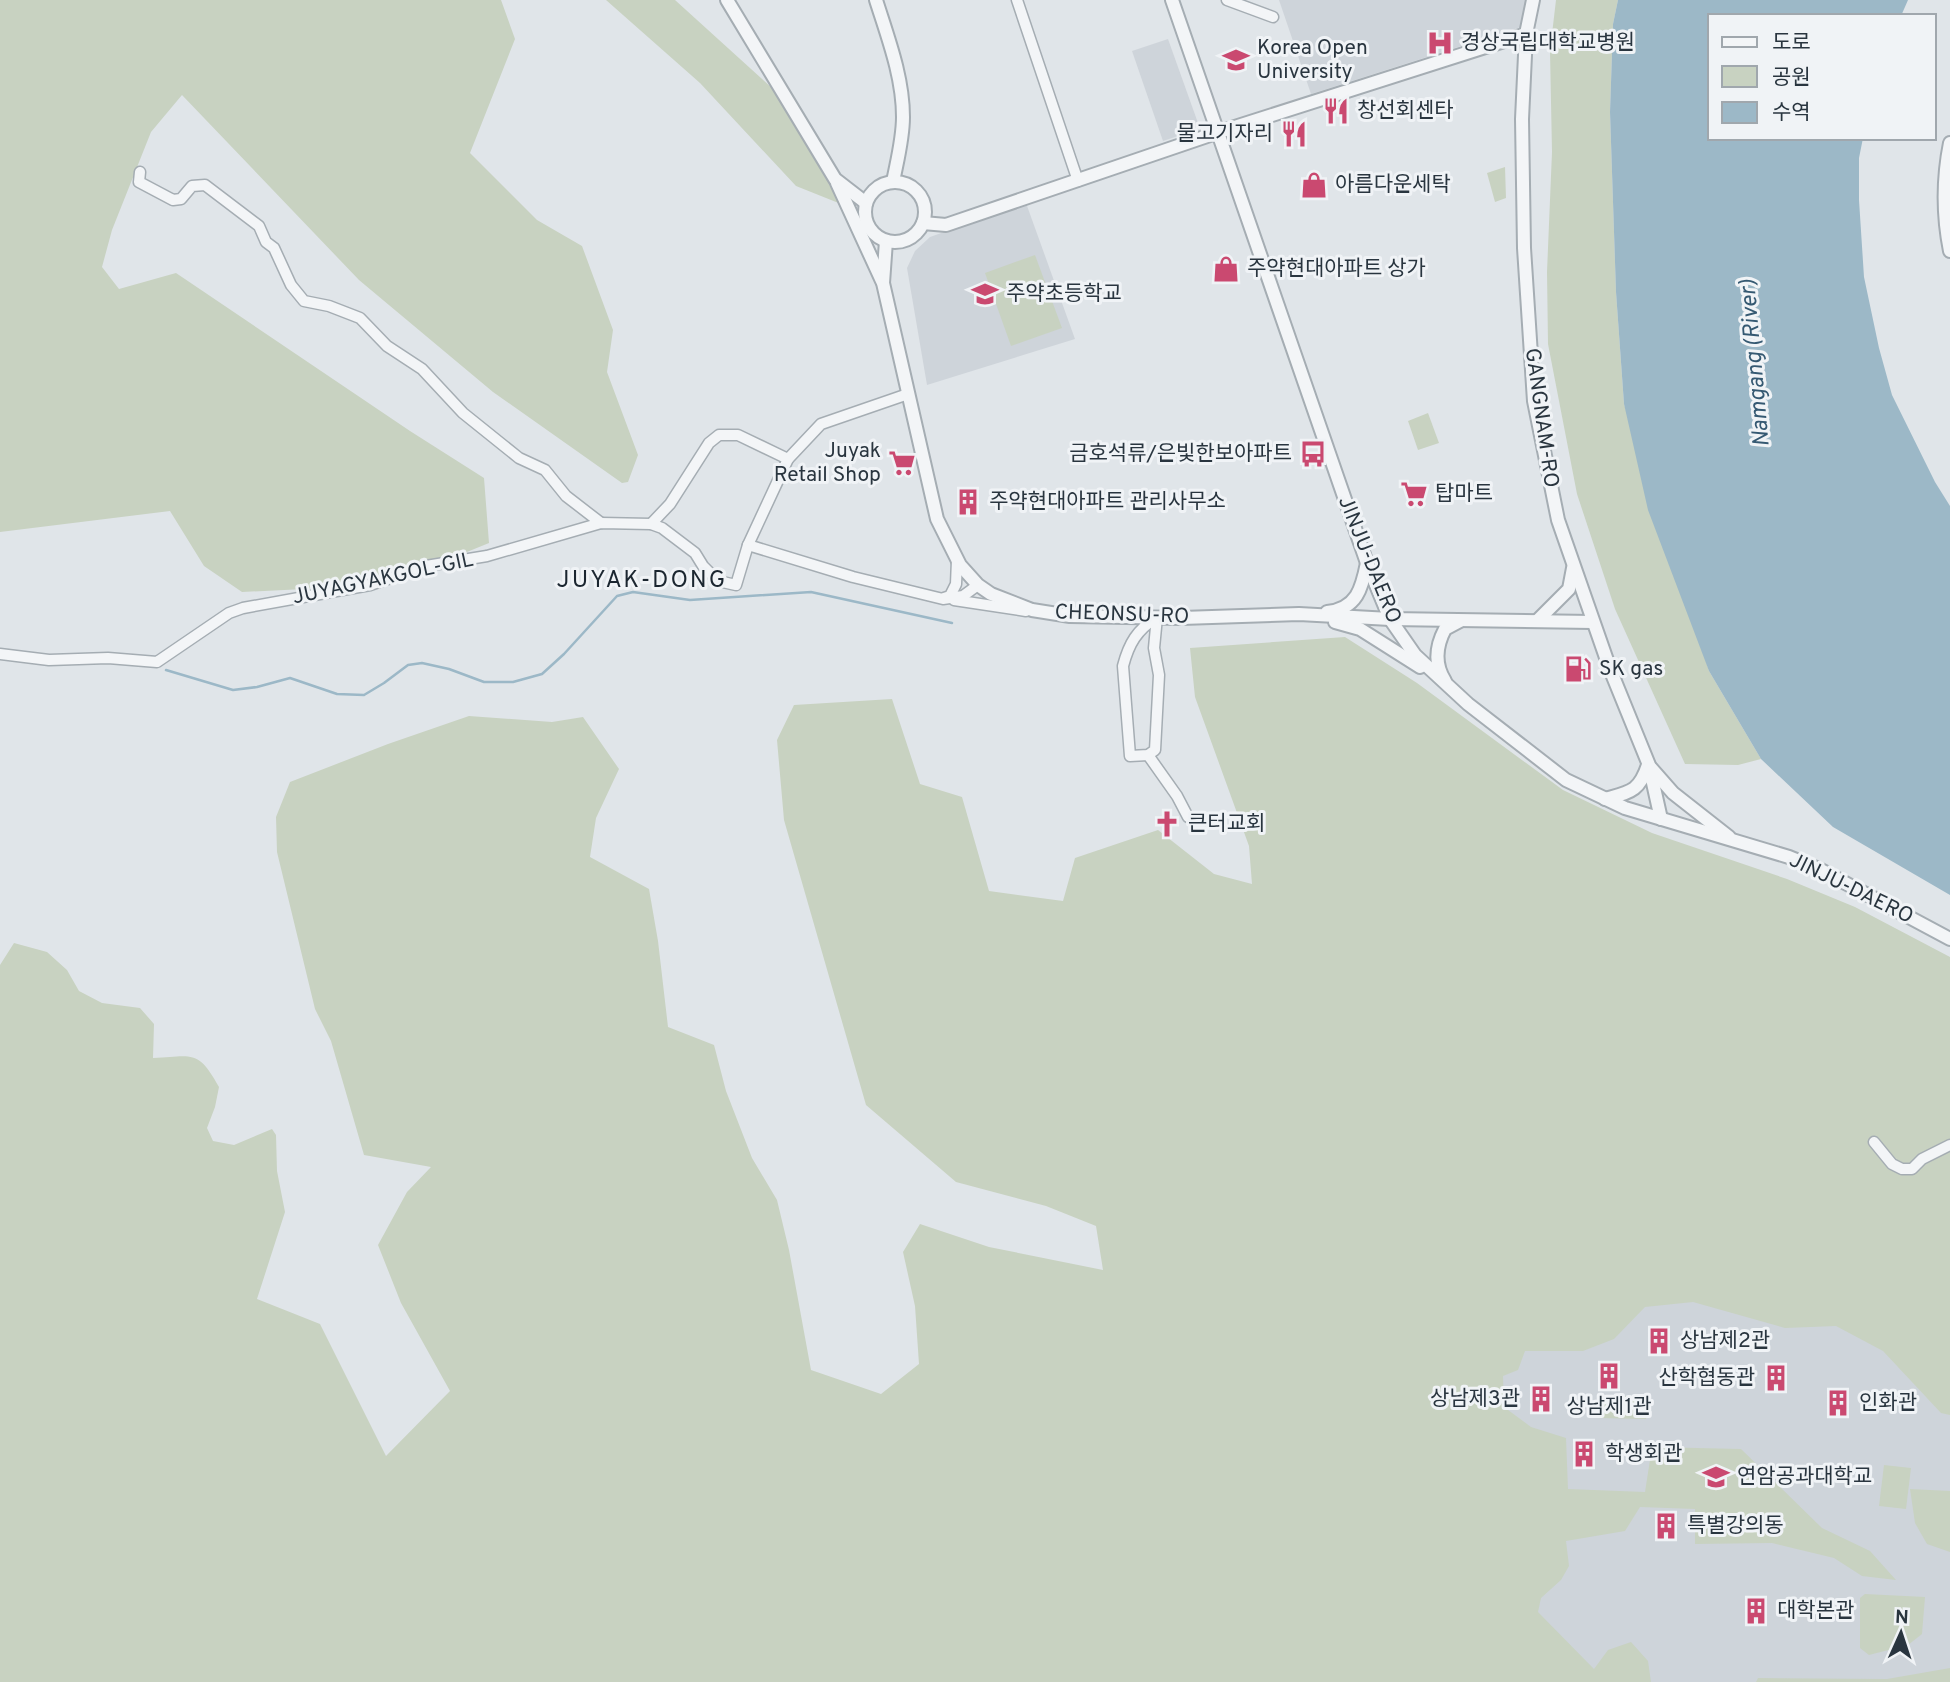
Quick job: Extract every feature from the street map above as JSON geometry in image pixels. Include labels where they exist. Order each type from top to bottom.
[{"type":"street","points":[[727,0],[835,179],[883,283]]},
{"type":"street","points":[[876,0],[902,97],[902,131],[892,182]]},
{"type":"street","points":[[1017,0],[1078,181]]},
{"type":"street","name":"JINJU-DAERO","points":[[1172,0],[1367,563],[1390,619],[1415,655],[1451,690],[1566,780],[1605,799],[1789,857],[1821,870],[1950,939]]},
{"type":"street","points":[[1227,0],[1273,17]]},
{"type":"street","name":"GANGNAM-RO","points":[[1533,0],[1526,34],[1522,120],[1524,248],[1534,401],[1553,499],[1573,568],[1648,765],[1661,818]]},
{"type":"street","points":[[923,223],[946,225],[1219,132],[1526,34]]},
{"type":"street","points":[[1950,146],[1945,179],[1950,251]]},
{"type":"street","points":[[140,172],[139,183],[173,200],[181,199],[192,186],[205,185],[259,226],[267,242],[274,248],[291,285],[304,301],[329,306],[360,318],[387,346],[422,369],[482,429],[519,458],[545,470],[566,496],[601,523]]},
{"type":"street","points":[[835,179],[866,203]]},
{"type":"street","points":[[892,182],[909,186],[921,198],[925,214],[919,230],[904,240],[886,241],[871,230],[866,222],[866,203],[877,188],[892,182]]},
{"type":"street","name":"CHEONSU-RO","points":[[886,241],[883,283],[937,519],[957,560],[978,584],[1020,607],[1070,616],[1299,614],[1390,619],[1593,622]]},
{"type":"street","points":[[788,459],[738,436],[719,435],[709,443],[670,505],[651,524],[662,528],[695,553],[718,581],[736,585],[748,545],[788,459],[821,424],[908,394]]},
{"type":"street","name":"JUYAGYAKGOL-GIL","points":[[1,654],[49,660],[108,658],[157,662],[229,613],[243,608],[370,585],[426,566],[486,556],[601,523],[651,524]]},
{"type":"street","points":[[748,545],[853,577],[943,599],[1070,616]]},
{"type":"street","points":[[943,599],[950,596],[956,584],[957,560]]},
{"type":"street","points":[[1299,614],[1339,610],[1349,604],[1358,594],[1367,563]]},
{"type":"street","points":[[1536,621],[1569,589],[1573,568]]},
{"type":"street","points":[[943,599],[963,596],[978,584]]},
{"type":"street","points":[[1299,614],[1360,629],[1451,690]]},
{"type":"street","points":[[1157,617],[1154,648],[1159,675],[1155,750],[1148,755],[1130,757],[1123,666],[1127,652],[1142,627],[1157,617]]},
{"type":"street","points":[[1451,690],[1441,675],[1437,650],[1445,629],[1450,624],[1464,620]]},
{"type":"street","points":[[1148,755],[1177,796],[1188,817]]},
{"type":"street","points":[[1605,799],[1634,790],[1644,779],[1648,765]]},
{"type":"street","points":[[1648,765],[1673,793],[1735,841]]},
{"type":"street","points":[[1874,1142],[1892,1164],[1902,1169],[1912,1168],[1922,1158],[1950,1145]]},
{"type":"shaded area","points":[[1279,0],[1531,0],[1524,26],[1311,94]]},
{"type":"shaded area","points":[[1168,39],[1198,123],[1196,130],[1163,141],[1132,51]]},
{"type":"shaded area","name":"주약초등학교","points":[[1026,203],[1075,339],[927,385],[907,268],[915,251],[930,237]]},
{"type":"shaded area","name":"연암공과대학교","points":[[1672,1281],[1862,1327],[1950,1365],[1950,1682],[1600,1682],[1492,1589],[1474,1360]]},
{"type":"green space","points":[[0,0],[501,0],[515,39],[470,153],[537,220],[582,246],[613,330],[607,372],[638,455],[628,482],[622,483],[493,392],[359,280],[182,95],[151,132],[112,230],[102,267],[119,289],[176,273],[484,478],[489,543],[386,585],[242,592],[204,566],[170,511],[0,532]]},
{"type":"green space","points":[[606,0],[675,0],[783,98],[846,206],[796,186],[700,83]]},
{"type":"green space","points":[[1556,0],[1618,0],[1613,24],[1610,112],[1616,292],[1624,404],[1709,671],[1761,759],[1738,765],[1685,764],[1615,609],[1577,494],[1548,344],[1547,272],[1552,152],[1550,51]]},
{"type":"green space","points":[[1505,167],[1506,198],[1495,202],[1487,173]]},
{"type":"green space","points":[[1035,255],[1062,328],[1011,346],[985,273]]},
{"type":"green space","points":[[1428,413],[1439,443],[1418,450],[1408,421]]},
{"type":"green space","points":[[1345,637],[1417,683],[1563,790],[1652,833],[1787,879],[1855,907],[1950,957],[1950,1415],[1941,1413],[1883,1351],[1836,1326],[1785,1328],[1693,1302],[1645,1307],[1614,1339],[1583,1351],[1525,1351],[1518,1370],[1503,1376],[1504,1407],[1531,1427],[1566,1438],[1568,1489],[1645,1492],[1652,1447],[1741,1449],[1822,1528],[1870,1551],[1896,1580],[1862,1576],[1834,1558],[1772,1543],[1695,1544],[1695,1509],[1640,1507],[1625,1531],[1566,1541],[1569,1566],[1561,1580],[1541,1598],[1538,1612],[1594,1669],[1608,1650],[1631,1642],[1648,1661],[1651,1682],[0,1682],[0,965],[14,943],[47,952],[67,970],[79,991],[102,1003],[140,1008],[154,1024],[153,1058],[186,1056],[205,1066],[219,1087],[207,1128],[213,1141],[234,1145],[272,1129],[276,1135],[277,1171],[285,1212],[257,1299],[320,1324],[386,1456],[450,1391],[401,1303],[378,1245],[407,1192],[431,1167],[364,1155],[331,1041],[315,1009],[277,852],[276,817],[290,782],[469,716],[552,722],[583,717],[619,769],[596,818],[590,857],[649,889],[668,1027],[714,1045],[726,1091],[752,1158],[777,1200],[811,1370],[881,1394],[919,1364],[915,1306],[903,1252],[920,1224],[989,1247],[1103,1270],[1096,1226],[1046,1206],[956,1182],[866,1105],[784,820],[777,740],[794,705],[892,699],[920,784],[962,797],[989,891],[1063,901],[1075,858],[1158,830],[1214,874],[1252,884],[1249,846],[1195,697],[1190,648]]},
{"type":"green space","points":[[1598,1395],[1646,1397],[1646,1419],[1597,1418]]},
{"type":"green space","points":[[1884,1465],[1911,1468],[1906,1509],[1879,1506]]},
{"type":"green space","points":[[1910,1489],[1950,1491],[1950,1552],[1927,1544],[1915,1523]]},
{"type":"green space","points":[[1865,1594],[1925,1597],[1922,1634],[1908,1645],[1869,1655],[1860,1648],[1860,1598]]},
{"type":"green space","points":[[1950,1668],[1950,1682],[1756,1682],[1758,1678],[1887,1679]]},
{"type":"water","name":"Namgang (River)","points":[[1618,0],[1908,0],[1902,14],[1708,14],[1708,140],[1863,140],[1859,158],[1859,200],[1864,277],[1879,348],[1892,395],[1935,482],[1950,506],[1950,895],[1833,827],[1761,759],[1709,671],[1648,510],[1624,404],[1616,292],[1610,112],[1613,24]]},
{"type":"waterway","points":[[166,670],[233,690],[290,678],[337,694],[364,695],[408,665],[422,663],[449,669],[484,682],[513,682],[542,674],[617,596],[633,592],[690,600],[811,592],[952,623]]},
{"type":"place","name":"경상국립대학교병원","points":[[1440,43]]},
{"type":"place","name":"Korea Open University","points":[[1236,60]]},
{"type":"place","name":"창선회센타","points":[[1336,111]]},
{"type":"place","name":"물고기자리","points":[[1294,134]]},
{"type":"place","name":"아름다운세탁","points":[[1314,185]]},
{"type":"place","name":"주약현대아파트 상가","points":[[1226,269]]},
{"type":"place","name":"주약초등학교","points":[[985,294]]},
{"type":"place","name":"금호석류/은빛한보아파트","points":[[1313,454]]},
{"type":"place","name":"Juyak Retail Shop","points":[[902,463]]},
{"type":"place","name":"탑마트","points":[[1414,494]]},
{"type":"place","name":"주약현대아파트 관리사무소","points":[[968,502]]},
{"type":"place","name":"SK gas","points":[[1578,669]]},
{"type":"place","name":"큰터교회","points":[[1167,824]]},
{"type":"place","name":"상남제2관","points":[[1659,1341]]},
{"type":"place","name":"상남제1관","points":[[1609,1376]]},
{"type":"place","name":"산학협동관","points":[[1776,1378]]},
{"type":"place","name":"상남제3관","points":[[1541,1399]]},
{"type":"place","name":"인화관","points":[[1838,1403]]},
{"type":"place","name":"학생회관","points":[[1584,1454]]},
{"type":"place","name":"연암공과대학교","points":[[1716,1477]]},
{"type":"place","name":"특별강의동","points":[[1666,1526]]},
{"type":"place","name":"대학본관","points":[[1756,1611]]},
{"type":"district","name":"JUYAK-DONG","points":[[642,581]]}]
